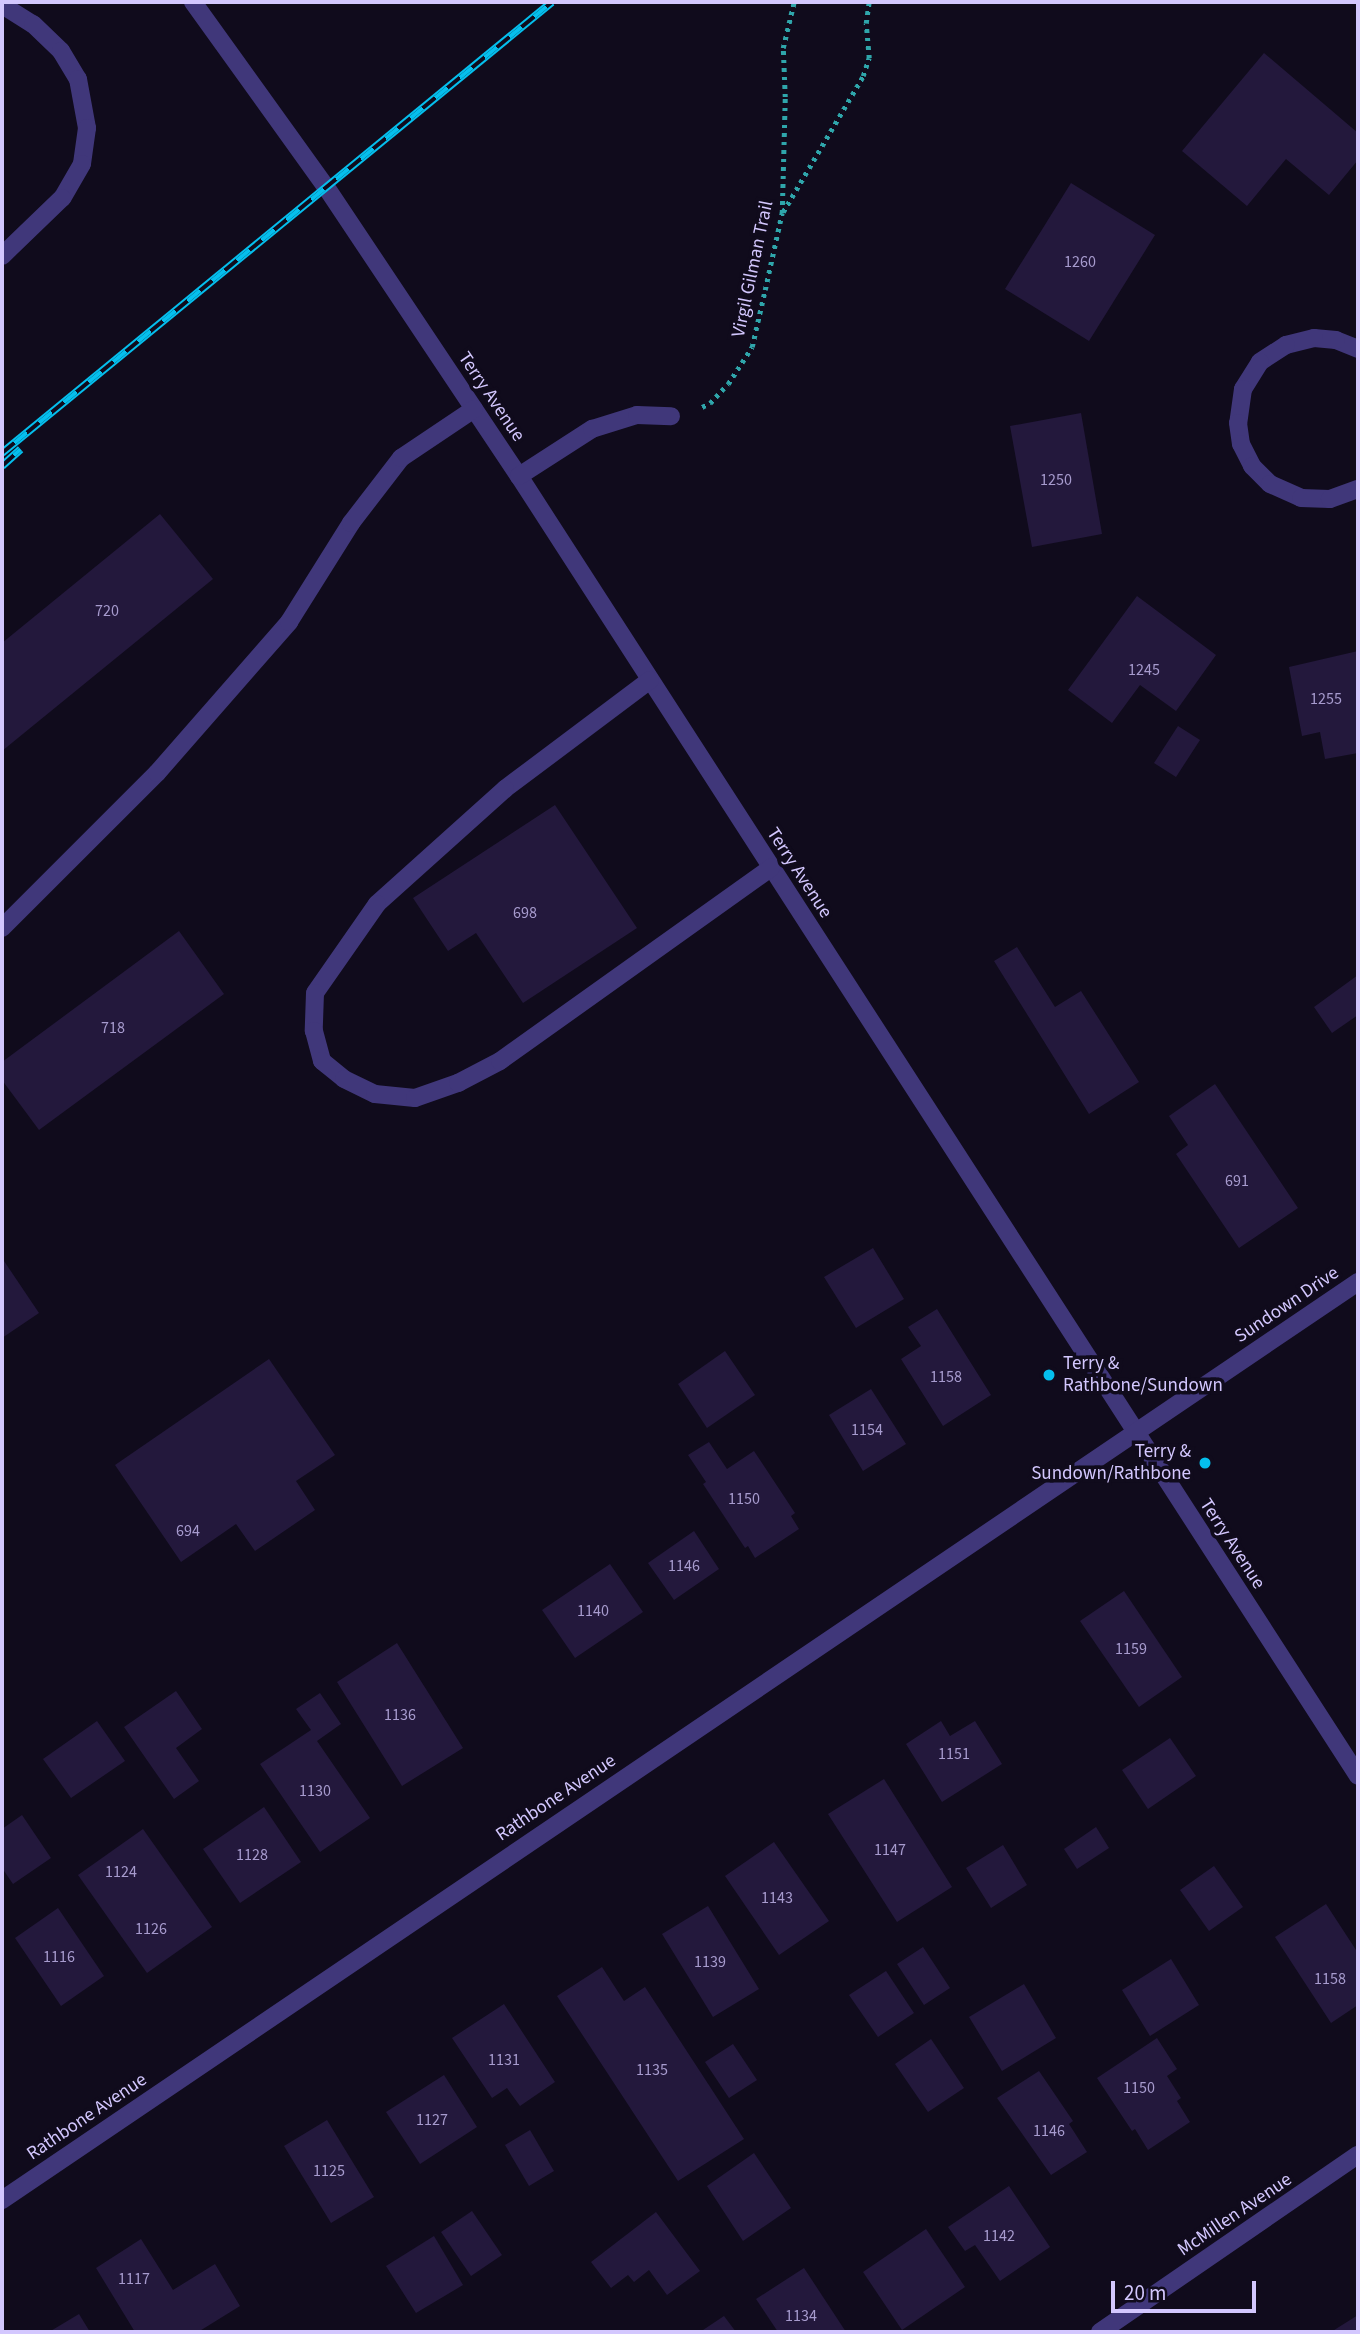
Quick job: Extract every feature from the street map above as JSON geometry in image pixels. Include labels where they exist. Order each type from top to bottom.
[{"type":"street","name":"Terry Avenue","points":[[193,2],[326,187],[519,476],[1358,1776]]},
{"type":"street","points":[[2,5],[33,24],[61,51],[78,79],[87,128],[82,164],[62,198],[2,256]]},
{"type":"street","points":[[1358,349],[1336,340],[1314,338],[1286,345],[1260,362],[1243,389],[1238,424],[1241,444],[1252,466],[1270,484],[1301,498],[1329,499],[1358,489]]},
{"type":"street","points":[[2,928],[158,772],[289,622],[351,523],[401,458],[474,409]]},
{"type":"street","points":[[519,476],[592,429],[637,415],[671,416]]},
{"type":"street","points":[[650,680],[505,789],[377,904],[315,993],[314,1031],[322,1061],[344,1079],[375,1094],[415,1097],[458,1083],[519,1048],[771,868]]},
{"type":"street","name":"Sundown Drive","points":[[1134,1432],[1358,1282]]},
{"type":"street","name":"Rathbone Avenue","points":[[2,2200],[1134,1432]]},
{"type":"street","name":"McMillen Avenue","points":[[1100,2332],[1358,2155]]},
{"type":"path","name":"Virgil Gilman Trail","points":[[671,416],[710,403],[728,384],[752,347],[782,213],[785,97],[783,48],[794,2]]},
{"type":"path","points":[[782,213],[863,76],[870,58],[866,23],[869,2]]},
{"type":"building","points":[[1264,53],[1358,133],[1358,160],[1329,195],[1286,159],[1247,206],[1182,151]]},
{"type":"building","points":[[1071,183],[1155,235],[1089,341],[1005,289]]},
{"type":"building","points":[[1081,413],[1102,534],[1032,547],[1010,426]]},
{"type":"building","points":[[160,514],[213,579],[2,751],[2,643]]},
{"type":"building","points":[[1137,596],[1216,655],[1176,711],[1140,685],[1112,723],[1068,690]]},
{"type":"building","points":[[1358,651],[1358,753],[1325,759],[1320,732],[1302,736],[1289,667]]},
{"type":"building","points":[[1178,726],[1200,740],[1176,777],[1154,763]]},
{"type":"building","points":[[555,805],[637,928],[523,1003],[476,933],[448,951],[413,898]]},
{"type":"building","points":[[179,931],[224,994],[39,1130],[2,1080],[2,1062]]},
{"type":"building","points":[[1017,947],[1055,1007],[1081,991],[1139,1082],[1089,1114],[994,961]]},
{"type":"building","points":[[1358,975],[1358,1015],[1332,1033],[1314,1007]]},
{"type":"building","points":[[1215,1084],[1298,1208],[1239,1248],[1176,1154],[1188,1145],[1169,1116]]},
{"type":"building","points":[[873,1248],[904,1299],[856,1328],[824,1277]]},
{"type":"building","points":[[2,1258],[39,1313],[2,1338]]},
{"type":"building","points":[[937,1309],[991,1395],[943,1426],[901,1359],[921,1346],[908,1327]]},
{"type":"building","points":[[725,1351],[755,1395],[707,1428],[678,1384]]},
{"type":"building","points":[[269,1359],[335,1455],[296,1481],[315,1510],[255,1551],[236,1524],[181,1562],[115,1465]]},
{"type":"building","points":[[871,1389],[906,1444],[863,1471],[829,1415]]},
{"type":"building","points":[[709,1442],[727,1469],[754,1451],[795,1513],[791,1516],[799,1529],[755,1558],[748,1546],[745,1548],[703,1484],[706,1482],[688,1455]]},
{"type":"building","points":[[694,1531],[719,1569],[674,1600],[648,1563]]},
{"type":"building","points":[[610,1564],[643,1612],[575,1658],[542,1610]]},
{"type":"building","points":[[1124,1591],[1182,1677],[1139,1707],[1080,1621]]},
{"type":"building","points":[[397,1643],[463,1748],[402,1786],[337,1682]]},
{"type":"building","points":[[176,1691],[202,1729],[176,1748],[199,1781],[174,1799],[124,1727]]},
{"type":"building","points":[[320,1693],[341,1724],[317,1741],[370,1818],[320,1852],[260,1764],[311,1730],[296,1709]]},
{"type":"building","points":[[97,1721],[125,1761],[71,1798],[43,1759]]},
{"type":"building","points":[[941,1721],[950,1736],[975,1721],[1002,1764],[942,1802],[906,1744]]},
{"type":"building","points":[[1170,1738],[1196,1776],[1148,1809],[1122,1770]]},
{"type":"building","points":[[884,1779],[952,1887],[897,1922],[828,1814]]},
{"type":"building","points":[[264,1807],[301,1862],[240,1903],[203,1849]]},
{"type":"building","points":[[22,1815],[51,1858],[13,1884],[2,1868],[2,1829]]},
{"type":"building","points":[[1096,1827],[1109,1848],[1077,1869],[1064,1849]]},
{"type":"building","points":[[143,1829],[212,1927],[147,1973],[78,1875]]},
{"type":"building","points":[[774,1842],[829,1921],[779,1955],[725,1876]]},
{"type":"building","points":[[1003,1845],[1027,1885],[991,1908],[966,1868]]},
{"type":"building","points":[[1214,1866],[1243,1907],[1209,1931],[1180,1890]]},
{"type":"building","points":[[1326,1904],[1358,1953],[1358,2005],[1331,2023],[1275,1937]]},
{"type":"building","points":[[708,1906],[759,1989],[713,2017],[662,1934]]},
{"type":"building","points":[[58,1908],[104,1976],[61,2006],[15,1938]]},
{"type":"building","points":[[923,1947],[950,1988],[924,2005],[897,1964]]},
{"type":"building","points":[[1171,1959],[1199,2005],[1150,2036],[1122,1990]]},
{"type":"building","points":[[602,1967],[624,2001],[645,1987],[744,2139],[678,2181],[557,1996]]},
{"type":"building","points":[[886,1971],[914,2013],[878,2037],[849,1995]]},
{"type":"building","points":[[1024,1984],[1056,2038],[1002,2071],[969,2017]]},
{"type":"building","points":[[504,2004],[555,2082],[520,2106],[507,2088],[492,2098],[452,2038]]},
{"type":"building","points":[[1157,2038],[1177,2069],[1167,2076],[1181,2098],[1177,2101],[1190,2122],[1148,2150],[1097,2078]]},
{"type":"building","points":[[931,2039],[964,2088],[928,2112],[895,2064]]},
{"type":"building","points":[[733,2044],[757,2080],[729,2098],[705,2062]]},
{"type":"building","points":[[1039,2071],[1073,2121],[1069,2124],[1087,2152],[1051,2175],[997,2098]]},
{"type":"building","points":[[444,2075],[477,2127],[420,2164],[386,2112]]},
{"type":"building","points":[[327,2120],[374,2197],[331,2223],[284,2146]]},
{"type":"building","points":[[530,2130],[554,2171],[529,2186],[505,2145]]},
{"type":"building","points":[[754,2153],[791,2208],[743,2241],[707,2186]]},
{"type":"building","points":[[1009,2186],[1050,2247],[1000,2281],[975,2245],[965,2251],[948,2227]]},
{"type":"building","points":[[472,2211],[502,2255],[471,2276],[441,2232]]},
{"type":"building","points":[[656,2212],[700,2271],[667,2295],[649,2270],[634,2282],[628,2275],[611,2288],[591,2262]]},
{"type":"building","points":[[926,2229],[965,2287],[902,2330],[863,2272]]},
{"type":"building","points":[[434,2236],[463,2285],[416,2313],[386,2266]]},
{"type":"building","points":[[141,2239],[173,2290],[215,2264],[240,2306],[198,2332],[135,2332],[96,2268]]},
{"type":"building","points":[[804,2268],[846,2332],[778,2332],[756,2299]]},
{"type":"building","points":[[79,2314],[90,2332],[49,2332]]},
{"type":"building","points":[[1358,2315],[1358,2332],[1331,2332]]},
{"type":"building","points":[[724,2316],[736,2332],[700,2332]]},
{"type":"railway","points":[[2,453],[552,2]]},
{"type":"railway","points":[[2,466],[21,449]]},
{"type":"place","name":"Terry & Rathbone/Sundown","points":[[1049,1375]]},
{"type":"place","name":"Terry & Sundown/Rathbone","points":[[1205,1463]]}]
